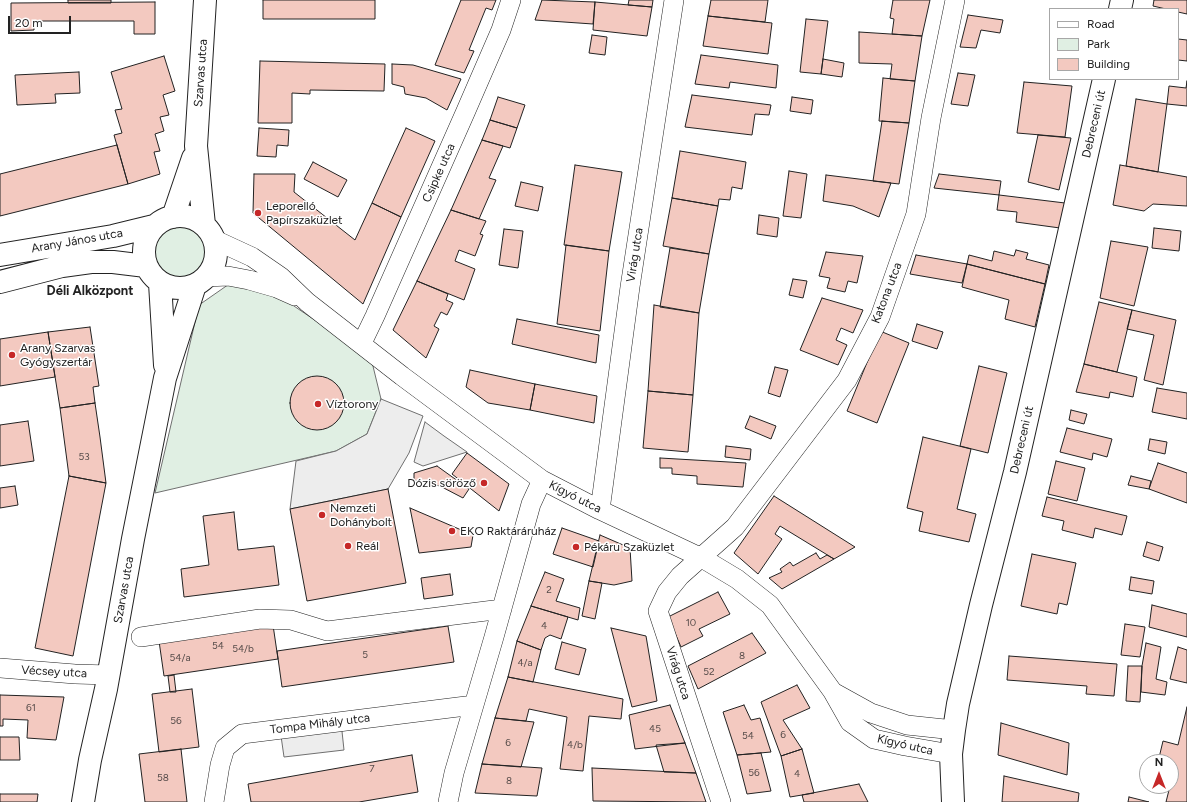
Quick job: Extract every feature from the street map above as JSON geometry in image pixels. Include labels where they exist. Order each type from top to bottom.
[{"type":"street","name":"Szarvas utca","points":[[205,0],[196,146],[209,232]]},
{"type":"street","name":"Csipke utca","points":[[362,343],[501,30],[511,0]]},
{"type":"street","name":"Virág utca","points":[[600,510],[630,287],[674,0]]},
{"type":"street","name":"Katona utca","points":[[702,558],[735,527],[847,380],[880,317],[916,214],[931,118],[955,0]]},
{"type":"street","name":"Debreceni út","points":[[953,802],[951,754],[958,704],[1014,472],[1104,80]]},
{"type":"street","name":"Szarvas utca","points":[[163,222],[185,184],[196,146]]},
{"type":"street","points":[[181,216],[197,220],[209,232],[215,246],[215,260],[210,272],[201,281],[183,288],[171,287],[160,283],[151,275],[146,266],[143,249],[145,241],[163,222],[181,216]]},
{"type":"street","name":"Arany János utca","points":[[0,255],[113,236],[163,222]]},
{"type":"street","name":"Kígyó utca","points":[[209,232],[252,257],[281,278],[307,302],[362,343],[414,385],[542,480],[600,510],[702,558],[737,579],[770,605],[833,692],[850,722],[874,739],[951,754]]},
{"type":"street","name":"Arany János utca","points":[[0,282],[62,266],[91,262],[113,262],[146,266]]},
{"type":"street","name":"Kígyó utca","points":[[201,281],[228,276],[249,280],[277,288],[307,302]]},
{"type":"street","name":"Szarvas utca","points":[[84,802],[90,760],[109,675],[133,539],[165,378],[201,281]]},
{"type":"street","name":"Szarvas utca","points":[[160,283],[165,378]]},
{"type":"street","points":[[448,802],[454,773],[531,504],[542,480]]},
{"type":"street","name":"Virág utca","points":[[702,558],[680,576],[668,592],[658,611],[720,802]]},
{"type":"street","points":[[141,637],[260,619],[291,620],[327,631],[502,609]]},
{"type":"street","name":"Vécsey utca","points":[[0,668],[109,675]]},
{"type":"street","name":"Kígyó utca","points":[[833,692],[871,713],[907,725],[954,730]]},
{"type":"street","name":"Tompa Mihály utca","points":[[214,802],[220,765],[225,748],[242,734],[474,704]]},
{"type":"green space","points":[[180,226],[190,228],[198,234],[204,242],[206,252],[204,262],[198,270],[190,276],[180,278],[170,276],[162,270],[156,262],[154,252],[156,242],[162,234],[170,228]]},
{"type":"green space","points":[[245,273],[371,358],[381,399],[367,434],[336,451],[155,493],[199,305]]},
{"type":"shaded area","points":[[381,399],[423,416],[409,453],[388,489],[290,509],[296,461],[336,451],[367,434]]},
{"type":"shaded area","points":[[425,422],[467,452],[423,466],[414,462]]},
{"type":"shaded area","points":[[341,722],[344,750],[284,757],[280,729]]},
{"type":"building","points":[[68,0],[111,0],[111,3],[68,3]]},
{"type":"building","points":[[263,0],[375,0],[375,19],[263,19]]},
{"type":"building","points":[[461,0],[496,0],[492,10],[486,8],[469,50],[474,51],[464,73],[435,65]]},
{"type":"building","points":[[542,0],[595,2],[593,24],[535,20]]},
{"type":"building","points":[[629,0],[653,0],[652,7],[628,5]]},
{"type":"building","points":[[711,0],[768,0],[765,22],[708,16]]},
{"type":"building","points":[[893,0],[930,0],[922,36],[892,34],[894,19],[890,18]]},
{"type":"building","points":[[1154,0],[1187,0],[1187,14],[1179,12],[1179,8],[1162,8],[1153,6]]},
{"type":"building","points":[[155,2],[155,34],[134,34],[134,21],[34,21],[34,30],[11,31],[11,3]]},
{"type":"building","points":[[595,2],[652,7],[647,36],[593,30]]},
{"type":"building","points":[[968,15],[1003,20],[1000,33],[981,30],[976,48],[960,47]]},
{"type":"building","points":[[708,16],[772,23],[768,54],[703,46]]},
{"type":"building","points":[[806,19],[828,21],[821,74],[800,72]]},
{"type":"building","points":[[859,32],[922,36],[915,81],[890,79],[892,64],[859,63]]},
{"type":"building","points":[[592,35],[607,37],[605,55],[589,53]]},
{"type":"building","points":[[1179,39],[1187,40],[1187,61],[1179,60]]},
{"type":"building","points":[[701,55],[778,65],[776,88],[730,82],[729,88],[695,84]]},
{"type":"building","points":[[164,56],[175,91],[163,95],[169,115],[160,117],[164,131],[155,134],[160,151],[154,152],[160,174],[128,184],[114,135],[122,133],[115,110],[122,109],[111,72]]},
{"type":"building","points":[[823,59],[844,63],[842,77],[821,74]]},
{"type":"building","points":[[260,61],[385,64],[384,91],[310,90],[310,94],[292,93],[292,123],[258,123]]},
{"type":"building","points":[[392,64],[413,65],[461,79],[447,110],[426,98],[405,94],[404,87],[392,84]]},
{"type":"building","points":[[79,72],[80,93],[55,94],[56,103],[17,105],[15,75]]},
{"type":"building","points":[[958,73],[975,75],[968,106],[951,104]]},
{"type":"building","points":[[883,78],[915,81],[909,123],[879,121]]},
{"type":"building","points":[[1187,81],[1187,106],[1167,104],[1169,86],[1186,88]]},
{"type":"building","points":[[1024,82],[1072,86],[1065,137],[1017,133]]},
{"type":"building","points":[[692,95],[771,105],[769,115],[755,114],[752,135],[685,127]]},
{"type":"building","points":[[498,97],[525,105],[517,128],[490,120]]},
{"type":"building","points":[[792,97],[813,100],[811,114],[790,111]]},
{"type":"building","points":[[1136,99],[1167,104],[1158,172],[1126,166]]},
{"type":"building","points":[[490,120],[517,128],[510,148],[482,140]]},
{"type":"building","points":[[882,121],[909,123],[899,184],[873,181]]},
{"type":"building","points":[[259,128],[289,130],[288,146],[277,145],[276,157],[257,156]]},
{"type":"building","points":[[406,128],[435,141],[401,217],[372,203]]},
{"type":"building","points":[[1038,135],[1071,138],[1059,190],[1028,182]]},
{"type":"building","points":[[482,140],[503,146],[489,178],[496,180],[479,219],[451,210]]},
{"type":"building","points":[[117,145],[128,184],[0,216],[0,174]]},
{"type":"building","points":[[680,151],[746,162],[742,189],[732,187],[730,200],[719,199],[718,206],[672,198]]},
{"type":"building","points":[[313,162],[347,180],[338,197],[304,179]]},
{"type":"building","points":[[575,165],[622,172],[609,251],[564,245]]},
{"type":"building","points":[[1120,165],[1187,177],[1187,206],[1153,204],[1144,211],[1113,205]]},
{"type":"building","points":[[789,171],[807,174],[801,218],[783,216]]},
{"type":"building","points":[[254,174],[295,174],[294,192],[355,240],[372,203],[401,217],[363,304],[253,213]]},
{"type":"building","points":[[939,174],[1001,181],[999,195],[934,188]]},
{"type":"building","points":[[826,175],[891,183],[879,217],[853,206],[823,201]]},
{"type":"building","points":[[521,182],[543,187],[538,211],[515,206]]},
{"type":"building","points":[[999,195],[1065,203],[1060,228],[1016,222],[1017,212],[997,210]]},
{"type":"building","points":[[672,198],[718,206],[709,254],[663,246]]},
{"type":"building","points":[[451,210],[486,221],[480,234],[483,235],[475,256],[459,250],[455,261],[475,269],[464,300],[417,281]]},
{"type":"building","points":[[759,215],[779,218],[777,237],[757,234]]},
{"type":"building","points":[[1154,228],[1181,231],[1179,251],[1152,248]]},
{"type":"building","points":[[504,229],[523,231],[518,268],[499,265]]},
{"type":"building","points":[[1111,241],[1148,247],[1134,306],[1100,298]]},
{"type":"building","points":[[566,245],[609,251],[600,331],[557,324]]},
{"type":"building","points":[[670,248],[709,254],[699,313],[660,307]]},
{"type":"building","points":[[1016,250],[1028,253],[1026,259],[1049,265],[1045,284],[967,264],[969,255],[992,261],[994,251],[1014,256]]},
{"type":"building","points":[[826,252],[863,256],[857,283],[848,281],[845,292],[827,288],[830,278],[819,276]]},
{"type":"building","points":[[916,255],[967,264],[962,283],[910,274]]},
{"type":"building","points":[[967,264],[1045,284],[1035,327],[1005,319],[1009,300],[962,287]]},
{"type":"building","points":[[793,279],[807,281],[803,298],[789,295]]},
{"type":"building","points":[[417,281],[448,294],[446,300],[453,303],[447,315],[441,312],[434,326],[439,329],[426,358],[393,330]]},
{"type":"building","points":[[822,298],[863,310],[853,333],[841,328],[836,340],[847,345],[838,365],[800,350]]},
{"type":"building","points":[[1099,302],[1132,310],[1117,372],[1084,364]]},
{"type":"building","points":[[654,305],[699,313],[693,395],[648,391]]},
{"type":"building","points":[[1132,310],[1176,320],[1163,385],[1144,380],[1154,335],[1127,329]]},
{"type":"building","points":[[517,319],[599,335],[596,363],[512,344]]},
{"type":"building","points":[[917,324],[943,332],[937,349],[912,341]]},
{"type":"building","points":[[90,327],[99,386],[93,387],[95,403],[60,408],[48,332]]},
{"type":"building","points":[[880,331],[909,343],[877,423],[847,411]]},
{"type":"building","points":[[48,332],[55,377],[0,386],[0,339]]},
{"type":"building","points":[[1084,364],[1137,377],[1133,397],[1110,392],[1109,398],[1076,392]]},
{"type":"building","points":[[979,366],[1007,373],[988,453],[960,446]]},
{"type":"building","points":[[775,367],[788,370],[780,397],[768,393]]},
{"type":"building","points":[[470,370],[535,384],[530,410],[488,403],[466,387]]},
{"type":"building","name":"Víztorony","points":[[317,376],[327,378],[336,384],[342,393],[344,403],[342,413],[336,422],[327,428],[317,430],[307,428],[298,422],[292,413],[290,403],[292,393],[298,384],[307,378]]},
{"type":"building","points":[[535,384],[597,396],[594,423],[530,410]]},
{"type":"building","points":[[1157,388],[1187,393],[1187,419],[1152,412]]},
{"type":"building","points":[[648,391],[693,395],[688,452],[643,448]]},
{"type":"building","points":[[95,403],[106,483],[69,476],[60,408]]},
{"type":"building","points":[[1071,410],[1087,414],[1084,424],[1069,420]]},
{"type":"building","points":[[750,416],[776,426],[771,439],[745,428]]},
{"type":"building","points":[[28,421],[34,461],[0,466],[0,425]]},
{"type":"building","points":[[1067,428],[1112,439],[1107,457],[1093,453],[1092,460],[1060,452]]},
{"type":"building","points":[[923,437],[971,449],[957,509],[976,514],[969,542],[919,531],[923,512],[907,508]]},
{"type":"building","points":[[1150,439],[1167,442],[1165,454],[1148,450]]},
{"type":"building","points":[[726,446],[751,449],[750,460],[725,457]]},
{"type":"building","points":[[467,453],[509,484],[499,511],[452,474]]},
{"type":"building","points":[[660,458],[746,463],[743,487],[697,484],[697,476],[672,474],[672,468],[660,468]]},
{"type":"building","points":[[1056,461],[1085,468],[1077,501],[1048,494]]},
{"type":"building","points":[[1158,463],[1187,473],[1187,503],[1149,489]]},
{"type":"building","points":[[437,466],[469,489],[463,498],[440,486],[414,480],[414,473]]},
{"type":"building","points":[[69,476],[106,483],[73,656],[35,648]]},
{"type":"building","points":[[1131,476],[1151,481],[1149,489],[1128,485]]},
{"type":"building","points":[[15,486],[18,505],[0,508],[0,488]]},
{"type":"building","name":"Reál","points":[[388,489],[406,583],[307,601],[290,509]]},
{"type":"building","points":[[774,496],[855,547],[834,559],[780,526],[775,534],[782,539],[758,574],[734,553]]},
{"type":"building","points":[[1047,497],[1127,516],[1122,535],[1095,528],[1093,538],[1062,530],[1064,521],[1042,516]]},
{"type":"building","points":[[410,508],[473,535],[471,547],[419,553]]},
{"type":"building","points":[[234,512],[238,550],[274,546],[279,585],[184,597],[181,569],[209,565],[203,516]]},
{"type":"building","points":[[562,528],[599,541],[593,567],[553,554]]},
{"type":"building","points":[[600,535],[630,548],[632,581],[614,585],[589,581]]},
{"type":"building","points":[[1147,542],[1163,547],[1159,561],[1143,556]]},
{"type":"building","points":[[816,553],[820,559],[827,555],[834,559],[782,589],[769,578],[782,572],[780,569],[790,562],[793,566]]},
{"type":"building","points":[[1032,554],[1076,563],[1067,605],[1059,603],[1057,614],[1021,606]]},
{"type":"building","points":[[545,572],[564,579],[556,601],[580,608],[578,620],[531,606]]},
{"type":"building","points":[[450,574],[453,595],[424,599],[421,578]]},
{"type":"building","points":[[1131,577],[1154,581],[1152,594],[1129,590]]},
{"type":"building","points":[[589,581],[602,583],[595,619],[582,616]]},
{"type":"building","points":[[718,592],[730,614],[699,629],[703,636],[681,647],[668,617]]},
{"type":"building","points":[[1152,605],[1187,614],[1187,637],[1149,627]]},
{"type":"building","points":[[531,606],[568,617],[561,639],[550,635],[545,638],[541,650],[517,641]]},
{"type":"building","points":[[1125,624],[1145,627],[1140,657],[1121,655]]},
{"type":"building","points":[[273,625],[278,659],[164,676],[159,641]]},
{"type":"building","points":[[448,626],[454,662],[282,687],[277,651]]},
{"type":"building","points":[[611,628],[646,636],[657,701],[632,707]]},
{"type":"building","points":[[752,633],[766,653],[698,689],[688,666]]},
{"type":"building","points":[[517,641],[541,650],[533,682],[508,677]]},
{"type":"building","points":[[562,642],[586,649],[579,675],[555,669]]},
{"type":"building","points":[[1146,643],[1161,647],[1156,679],[1167,682],[1165,695],[1141,692],[1142,666]]},
{"type":"building","points":[[1178,647],[1187,650],[1187,683],[1170,679]]},
{"type":"building","points":[[1009,656],[1117,664],[1114,696],[1086,694],[1087,686],[1007,680]]},
{"type":"building","points":[[1128,666],[1142,666],[1140,702],[1126,701]]},
{"type":"building","points":[[174,675],[176,692],[170,692],[168,676]]},
{"type":"building","points":[[508,677],[623,699],[621,719],[589,716],[583,771],[560,769],[567,717],[529,709],[526,721],[495,718]]},
{"type":"building","points":[[797,685],[810,708],[783,720],[802,749],[781,756],[761,702]]},
{"type":"building","points":[[192,689],[199,747],[159,752],[152,694]]},
{"type":"building","points":[[0,695],[64,697],[56,740],[27,738],[28,720],[3,719],[3,726],[0,726]]},
{"type":"building","points":[[670,705],[685,743],[635,749],[629,715]]},
{"type":"building","points":[[744,705],[751,720],[760,718],[771,752],[737,755],[723,712]]},
{"type":"building","points":[[1187,707],[1187,802],[1166,802],[1168,794],[1179,794],[1179,754],[1160,754],[1163,741],[1178,745]]},
{"type":"building","points":[[495,718],[534,722],[521,767],[482,764]]},
{"type":"building","points":[[1001,723],[1069,743],[1067,775],[998,755]]},
{"type":"building","points":[[0,737],[19,737],[20,760],[0,760]]},
{"type":"building","points":[[685,743],[696,773],[664,772],[656,745]]},
{"type":"building","points":[[181,749],[187,802],[145,802],[139,754]]},
{"type":"building","points":[[802,749],[814,793],[790,797],[781,756]]},
{"type":"building","points":[[761,753],[771,791],[747,794],[737,755]]},
{"type":"building","points":[[412,755],[418,792],[359,802],[251,802],[248,784]]},
{"type":"building","points":[[482,764],[542,768],[537,796],[475,793]]},
{"type":"building","points":[[592,768],[696,773],[706,802],[593,801]]},
{"type":"building","points":[[1004,776],[1079,793],[1078,802],[1002,802]]},
{"type":"building","points":[[859,784],[868,802],[804,802],[802,795]]},
{"type":"building","points":[[0,794],[38,794],[37,802],[0,802]]},
{"type":"building","points":[[1129,797],[1149,802],[1128,802]]},
{"type":"place","name":"Leporelló Papírszaküzlet","points":[[258,213]]},
{"type":"place","name":"Arany Szarvas Gyógyszertár","points":[[12,355]]},
{"type":"place","name":"Víztorony","points":[[318,404]]},
{"type":"place","name":"Dózis söröző","points":[[484,483]]},
{"type":"place","name":"Nemzeti Dohánybolt","points":[[322,515]]},
{"type":"place","name":"EKO Raktáráruház","points":[[452,531]]},
{"type":"place","name":"Reál","points":[[348,546]]},
{"type":"place","name":"Pékáru Szaküzlet","points":[[576,547]]},
{"type":"district","name":"Déli Alközpont","points":[[90,291]]}]
